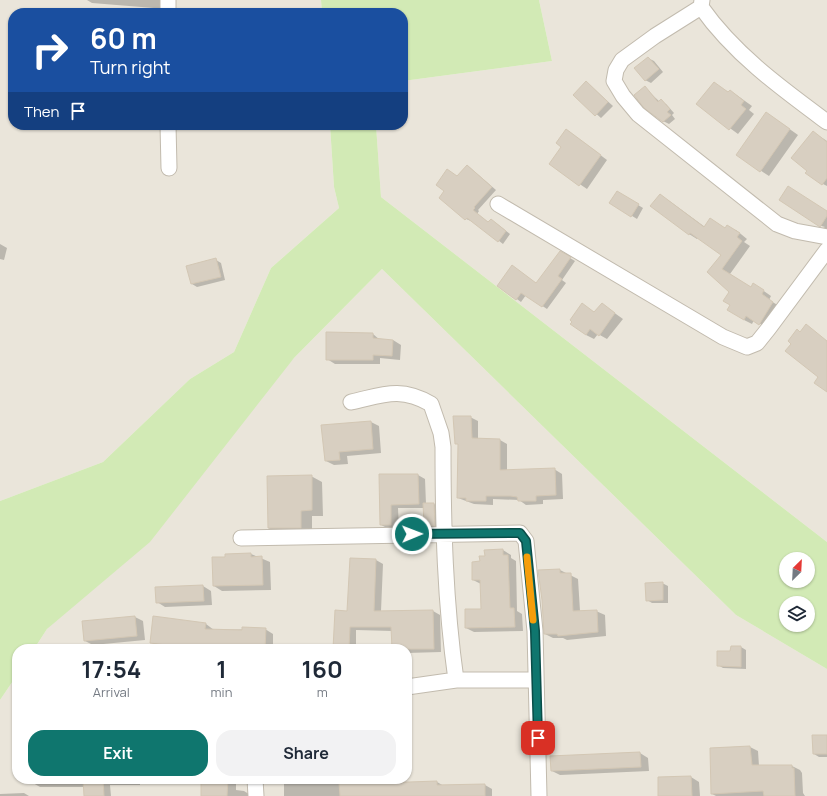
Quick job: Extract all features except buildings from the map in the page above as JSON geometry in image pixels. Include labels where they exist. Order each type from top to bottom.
[{"type":"street","points":[[827,122],[766,78],[714,26],[702,3],[622,60],[616,70],[614,81],[622,96],[638,114],[656,129],[777,224],[796,231],[827,238]]},
{"type":"street","points":[[168,130],[169,168]]},
{"type":"street","points":[[498,204],[723,337],[747,347],[757,343],[827,250]]},
{"type":"street","points":[[351,402],[395,392],[419,397],[431,404],[441,433],[443,447],[443,533],[450,638],[456,680]]},
{"type":"street","points":[[241,538],[443,533],[520,533],[526,541],[535,631],[539,796]]},
{"type":"street","points":[[412,686],[456,680],[536,680]]},
{"type":"street","points":[[255,784],[256,796]]},
{"type":"shaded area","points":[[0,0],[321,0],[322,8],[8,8],[8,130],[330,130],[334,187],[339,208],[271,268],[234,352],[190,379],[103,462],[0,501]]},
{"type":"shaded area","points":[[539,0],[827,0],[827,542],[381,197],[376,130],[408,130],[408,80],[552,61]]},
{"type":"shaded area","points":[[382,269],[736,615],[827,669],[827,796],[0,796],[0,700],[12,682],[12,784],[412,784],[412,644],[37,644],[47,629],[294,358]]},
{"type":"green space","points":[[321,0],[539,0],[552,61],[408,80],[408,8],[322,8]]},
{"type":"green space","points":[[330,130],[376,130],[381,197],[827,542],[827,669],[736,615],[382,269],[294,358],[150,542],[47,629],[37,644],[12,644],[12,682],[0,700],[0,501],[103,462],[190,379],[234,352],[271,268],[339,208],[334,187]]},
{"type":"slow traffic","points":[[527,557],[533,620]]},
{"type":"route","points":[[412,534],[520,533],[526,541],[535,631],[538,738]]}]
